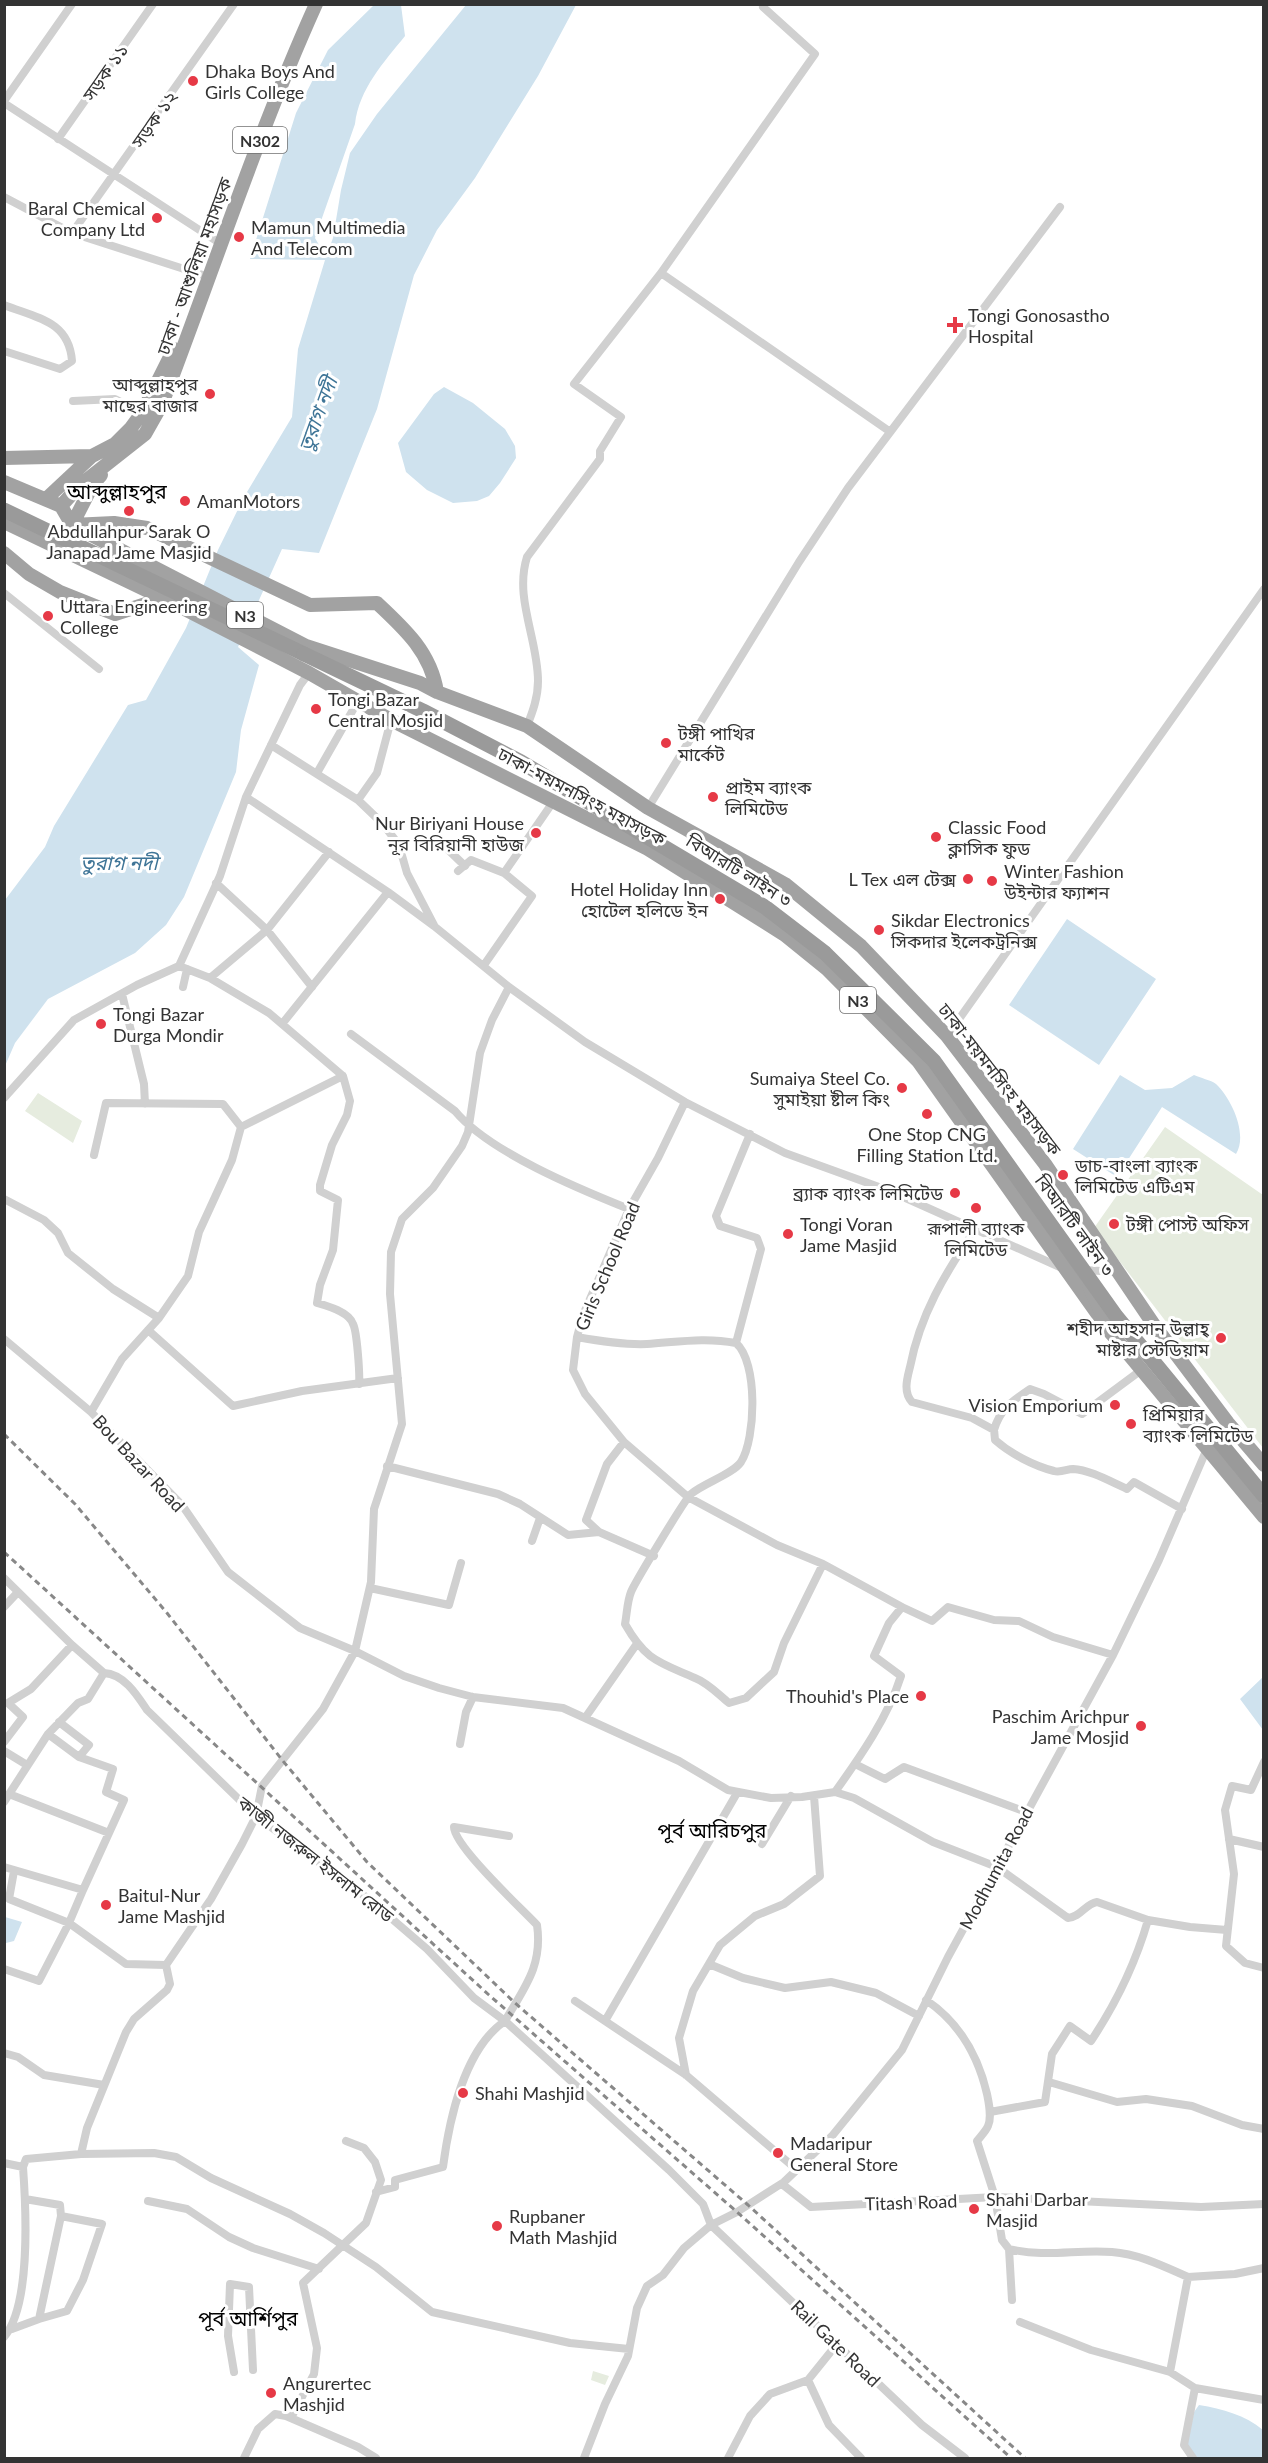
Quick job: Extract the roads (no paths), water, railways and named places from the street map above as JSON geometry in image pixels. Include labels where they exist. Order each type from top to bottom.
[{"type":"highway","name":"ঢাকা - আশুলিয়া মহাসড়ক","points":[[61,506],[79,486],[145,434],[162,404],[291,59],[316,4]]},
{"type":"highway","name":"N302","points":[[46,499],[92,456],[115,444],[142,413],[209,277]]},
{"type":"highway","points":[[4,458],[92,456]]},
{"type":"highway","name":"ঢাকা - আশুলিয়া মহাসড়ক","points":[[72,525],[93,484],[114,460]]},
{"type":"highway","points":[[4,482],[61,506],[72,525],[114,523],[147,528],[310,605],[377,603],[410,633],[434,671],[437,692]]},
{"type":"highway","name":"বিআরটি লাইন ৩","points":[[4,510],[423,711],[511,757],[765,907],[825,953],[934,1061],[1072,1266],[1263,1497]]},
{"type":"highway","name":"N3","points":[[4,522],[181,595]]},
{"type":"highway","name":"N3","points":[[72,525],[181,595]]},
{"type":"highway","points":[[4,553],[29,574],[60,592],[115,614],[181,595]]},
{"type":"highway","name":"ঢাকা-ময়মনসিংহ মহাসড়ক","points":[[181,595],[306,646],[420,683],[437,692],[527,726],[648,808],[785,884],[861,946],[947,1036],[1045,1164],[1181,1360],[1263,1465]]},
{"type":"highway","name":"ঢাকা-ময়মনসিংহ মহাসড়ক","points":[[181,595],[293,666],[391,720],[648,849],[785,935],[828,969],[918,1061],[1072,1266],[1111,1333],[1140,1371]]},
{"type":"highway","points":[[1140,1371],[1263,1517]]},
{"type":"street","points":[[72,4],[4,102],[113,176],[153,198],[221,244]]},
{"type":"street","name":"সড়ক ১১","points":[[58,139],[153,4]]},
{"type":"street","name":"সড়ক ১২","points":[[72,233],[234,4]]},
{"type":"street","points":[[527,726],[536,703],[538,680],[522,574],[527,556],[600,459],[600,451],[621,417],[574,384],[661,273],[815,54],[763,7]]},
{"type":"street","points":[[4,197],[72,233],[209,277]]},
{"type":"street","points":[[648,808],[799,562],[889,431],[1060,207]]},
{"type":"street","points":[[661,273],[889,431]]},
{"type":"street","points":[[4,305],[60,327],[71,345],[72,361],[60,369],[4,351]]},
{"type":"street","points":[[73,400],[115,399],[142,413]]},
{"type":"street","points":[[947,1036],[1263,590]]},
{"type":"street","points":[[4,593],[99,669]]},
{"type":"street","points":[[183,987],[183,968],[246,797],[309,673]]},
{"type":"street","points":[[317,773],[358,701]]},
{"type":"street","points":[[358,800],[377,773],[391,720]]},
{"type":"street","points":[[271,745],[358,800],[399,845],[407,873],[434,926]]},
{"type":"street","points":[[246,797],[388,892],[484,965],[509,987],[585,1042],[686,1102],[785,1153],[890,1191],[975,1230],[1072,1266],[1118,1272]]},
{"type":"street","points":[[504,873],[553,802]]},
{"type":"street","points":[[438,840],[461,868],[471,860],[504,873],[532,896],[484,965]]},
{"type":"street","points":[[210,978],[267,930],[329,852]]},
{"type":"street","points":[[216,883],[267,930],[312,987]]},
{"type":"street","points":[[282,1024],[388,892]]},
{"type":"street","points":[[4,1098],[74,1020],[122,994],[183,968],[210,978],[269,1013],[343,1076],[350,1101],[347,1115],[332,1145],[320,1185],[320,1191],[338,1200],[333,1251],[320,1285],[317,1303],[341,1312],[353,1323],[360,1365],[359,1384]]},
{"type":"street","points":[[81,2154],[87,2128],[118,2046],[134,2019],[168,1990],[170,1984],[166,1965],[211,1899],[256,1816],[262,1786],[323,1709],[356,1651],[370,1588],[374,1509],[402,1425],[390,1294],[391,1252],[402,1219],[433,1188],[462,1146],[469,1128],[480,1053],[492,1020],[509,987]]},
{"type":"street","points":[[122,994],[144,1084],[145,1104]]},
{"type":"street","points":[[351,1034],[455,1111],[469,1128],[570,1185],[629,1209]]},
{"type":"street","points":[[91,1412],[122,1359],[159,1318],[188,1276],[199,1232],[232,1160],[241,1127],[343,1076]]},
{"type":"street","name":"Girls School Road","points":[[686,1102],[629,1209],[583,1314],[577,1337],[573,1370],[585,1394],[624,1442],[688,1497],[768,1541],[823,1564],[932,1621],[948,1607],[994,1620],[1019,1621],[1053,1637],[1113,1655]]},
{"type":"street","points":[[94,1155],[106,1103],[223,1104],[241,1127]]},
{"type":"street","points":[[736,1343],[761,1249],[758,1238],[720,1226],[716,1215],[750,1134]]},
{"type":"street","points":[[4,1199],[44,1220],[58,1233],[68,1253],[113,1289],[159,1318]]},
{"type":"street","points":[[975,1230],[954,1260],[925,1312],[906,1385],[908,1397],[912,1402],[972,1418],[994,1429]]},
{"type":"street","points":[[148,1330],[233,1406],[302,1391],[398,1378]]},
{"type":"street","points":[[577,1337],[626,1344],[682,1339],[736,1343],[742,1348],[750,1374],[750,1433],[745,1455],[739,1465],[706,1482],[688,1497],[631,1591],[625,1624],[636,1645],[665,1667],[706,1684],[729,1703],[746,1698],[774,1672],[796,1616],[823,1564]]},
{"type":"street","name":"Bou Bazar Road","points":[[4,1339],[91,1412],[182,1505],[228,1572],[300,1628],[356,1651],[404,1676],[472,1697],[563,1708],[679,1761],[720,1786],[737,1793],[771,1798],[814,1796],[835,1792]]},
{"type":"street","points":[[1140,1371],[1082,1414],[1030,1389],[1008,1404],[998,1415],[994,1429],[995,1440],[1004,1448],[1037,1465],[1056,1472],[1071,1469],[1094,1475],[1127,1489],[1134,1482],[1171,1505],[1182,1509]]},
{"type":"street","points":[[624,1442],[607,1464],[586,1520],[599,1532],[654,1556]]},
{"type":"street","name":"Modhumita Road","points":[[584,2458],[629,2349],[637,2308],[647,2286],[663,2275],[684,2248],[711,2225],[782,2184],[795,2169],[832,2136],[902,2050],[926,2000],[1026,1812],[1113,1655],[1182,1509],[1206,1451]]},
{"type":"street","points":[[387,1466],[498,1494],[520,1504],[568,1534],[599,1532]]},
{"type":"street","points":[[532,1541],[540,1518]]},
{"type":"street","points":[[370,1588],[449,1605],[461,1563]]},
{"type":"street","name":"কাজী নজরুল ইসলাম রোড","points":[[4,1578],[104,1673],[114,1674],[135,1692],[147,1710],[256,1816],[370,1900],[427,1949],[474,1998],[505,2021],[669,2170],[703,2204],[711,2225]]},
{"type":"street","points":[[4,1607],[18,1592]]},
{"type":"street","points":[[902,1607],[889,1623],[874,1656],[902,1676],[886,1713],[835,1792],[854,1798],[933,1842],[997,1867],[1068,1918],[1079,1916],[1091,1903],[1097,1902],[1148,1920],[1190,1928],[1227,1930]]},
{"type":"street","points":[[4,1742],[23,1717],[8,1703],[31,1689],[72,1645]]},
{"type":"street","points":[[585,1718],[636,1645]]},
{"type":"street","points":[[104,1673],[88,1699],[78,1703],[48,1734],[7,1798],[110,1833]]},
{"type":"street","points":[[460,1744],[466,1712],[472,1697]]},
{"type":"street","points":[[59,1722],[88,1745],[79,1757]]},
{"type":"street","points":[[4,1969],[39,1981],[69,1923],[124,1800],[106,1792],[113,1769],[79,1757],[48,1734]]},
{"type":"street","points":[[4,1751],[27,1765]]},
{"type":"street","points":[[1263,1762],[1251,1790],[1232,1786],[1225,1810],[1234,1874],[1226,1946],[1245,1963],[1263,1968]]},
{"type":"street","points":[[855,1764],[885,1779],[904,1767],[1026,1812]]},
{"type":"street","points":[[605,2021],[737,1793]]},
{"type":"street","points":[[686,2075],[679,2038],[693,1991],[720,1945],[755,1916],[784,1904],[820,1876],[814,1796]]},
{"type":"street","points":[[762,1844],[790,1797]]},
{"type":"street","points":[[376,2192],[395,2187],[395,2180],[443,2167],[461,2083],[484,2044],[505,2021],[536,1967],[539,1938],[537,1925],[473,1858],[454,1834],[454,1827],[509,1836]]},
{"type":"street","points":[[1229,1839],[1263,1848]]},
{"type":"street","points":[[83,1890],[9,1869],[9,1899],[69,1923],[126,1964],[166,1965]]},
{"type":"street","points":[[990,2112],[1045,2102],[1052,2054],[1070,2026],[1091,2041],[1115,2005],[1136,1961],[1148,1920]]},
{"type":"street","points":[[709,1964],[743,1977],[785,1988],[831,1982],[876,1993],[919,2016]]},
{"type":"street","points":[[926,2000],[943,2011],[958,2028],[981,2067],[990,2112],[988,2126],[977,2141],[995,2197],[1002,2240],[1009,2249],[1012,2300]]},
{"type":"street","points":[[575,2001],[686,2075],[795,2169]]},
{"type":"street","points":[[4,2053],[18,2056],[45,2075],[104,2085]]},
{"type":"street","points":[[1049,2082],[1117,2102],[1146,2099],[1192,2106],[1242,2125],[1263,2129]]},
{"type":"street","points":[[291,2418],[314,2374],[318,2348],[302,2287],[366,2223],[381,2180],[375,2162],[364,2148],[346,2141]]},
{"type":"street","points":[[4,2337],[12,2329],[19,2313],[25,2199],[23,2167],[26,2159],[81,2154],[154,2153],[176,2157],[211,2178],[290,2214],[324,2233],[376,2267],[432,2312],[570,2343],[629,2349]]},
{"type":"street","points":[[4,2163],[23,2167]]},
{"type":"street","name":"Titash Road","points":[[782,2184],[811,2207],[995,2197],[1202,2207],[1263,2204]]},
{"type":"street","points":[[25,2199],[60,2205],[62,2216],[39,2319]]},
{"type":"street","points":[[148,2201],[187,2209],[229,2236],[253,2248],[319,2269]]},
{"type":"street","points":[[12,2329],[67,2311],[83,2280],[102,2224],[62,2216]]},
{"type":"street","name":"Rail Gate Road","points":[[711,2225],[922,2425],[964,2458]]},
{"type":"street","points":[[1009,2249],[1028,2254],[1115,2252],[1154,2262],[1188,2277],[1235,2274],[1263,2268]]},
{"type":"street","points":[[1170,2372],[1188,2277]]},
{"type":"street","points":[[234,2372],[228,2336],[230,2284],[249,2287],[253,2370]]},
{"type":"street","points":[[1020,2322],[1091,2350],[1170,2372],[1195,2388],[1263,2400]]},
{"type":"street","points":[[728,2458],[750,2416],[770,2394],[808,2380],[837,2343]]},
{"type":"street","points":[[808,2380],[829,2425],[861,2458]]},
{"type":"street","points":[[1193,2458],[1184,2445],[1195,2388]]},
{"type":"street","points":[[244,2458],[258,2429],[275,2414],[291,2418],[358,2447],[376,2458]]},
{"type":"water","name":"তুরাগ নদী","points":[[374,5],[401,5],[405,36],[374,77],[357,111],[355,124],[315,238],[326,257],[333,238],[350,153],[377,114],[466,5],[576,5],[538,76],[475,178],[437,230],[414,275],[377,409],[319,553],[282,549],[238,647],[259,665],[241,730],[236,772],[184,897],[166,925],[135,953],[48,999],[15,1043],[5,1066],[5,900],[45,847],[54,826],[128,705],[146,700],[186,628],[218,550],[244,497],[292,417],[298,349],[325,260],[250,259],[296,113],[328,50]]},
{"type":"water","points":[[444,387],[473,403],[505,429],[515,446],[516,458],[500,483],[489,496],[477,501],[453,503],[427,490],[406,472],[398,443],[434,394]]},
{"type":"water","points":[[1067,919],[1156,979],[1099,1065],[1009,1005]]},
{"type":"water","points":[[1120,1075],[1145,1090],[1172,1088],[1194,1075],[1216,1084],[1233,1108],[1239,1127],[1239,1146],[1236,1154],[1162,1107],[1117,1177],[1073,1149]]},
{"type":"water","points":[[1263,1677],[1263,1730],[1240,1699]]},
{"type":"water","points":[[5,1917],[22,1922],[14,1941],[6,1943]]},
{"type":"water","points":[[1199,2405],[1233,2413],[1263,2430],[1263,2458],[1197,2458],[1187,2446],[1194,2412]]},
{"type":"railway","points":[[4,1434],[75,1504],[167,1613],[283,1761],[367,1862],[515,2003],[748,2205],[1025,2458]]},
{"type":"railway","points":[[4,1552],[489,1995],[737,2212],[1011,2458]]},
{"type":"place","name":"Dhaka Boys And Girls College","points":[[193,81]]},
{"type":"place","name":"Baral Chemical Company Ltd","points":[[157,218]]},
{"type":"place","name":"Mamun Multimedia And Telecom","points":[[239,237]]},
{"type":"place","name":"Tongi Gonosastho Hospital","points":[[955,325]]},
{"type":"place","name":"আব্দুল্লাহপুর মাছের বাজার","points":[[210,394]]},
{"type":"place","name":"AmanMotors","points":[[185,501]]},
{"type":"place","name":"Abdullahpur Sarak O Janapad Jame Masjid","points":[[129,511]]},
{"type":"place","name":"Uttara Engineering College","points":[[48,616]]},
{"type":"place","name":"Tongi Bazar Central Mosjid","points":[[316,709]]},
{"type":"place","name":"টঙ্গী পাখির মার্কেট","points":[[666,743]]},
{"type":"place","name":"প্রাইম ব্যাংক লিমিটেড","points":[[713,797]]},
{"type":"place","name":"Nur Biriyani House নূর বিরিয়ানী হাউজ","points":[[536,833]]},
{"type":"place","name":"Classic Food ক্লাসিক ফুড","points":[[936,837]]},
{"type":"place","name":"L Tex এল টেক্স","points":[[968,879]]},
{"type":"place","name":"Winter Fashion উইন্টার ফ্যাশন","points":[[992,881]]},
{"type":"place","name":"Hotel Holiday Inn হোটেল হলিডে ইন","points":[[720,899]]},
{"type":"place","name":"Sikdar Electronics সিকদার ইলেকট্রনিক্স","points":[[879,930]]},
{"type":"place","name":"Tongi Bazar Durga Mondir","points":[[101,1024]]},
{"type":"place","name":"Sumaiya Steel Co. সুমাইয়া ষ্টীল কিং","points":[[902,1088]]},
{"type":"place","name":"One Stop CNG Filling Station Ltd.","points":[[927,1114]]},
{"type":"place","name":"ডাচ-বাংলা ব্যাংক লিমিটেড এটিএম","points":[[1063,1175]]},
{"type":"place","name":"ব্র্যাক ব্যাংক লিমিটেড","points":[[955,1193]]},
{"type":"place","name":"রূপালী ব্যাংক লিমিটেড","points":[[976,1208]]},
{"type":"place","name":"টঙ্গী পোস্ট অফিস","points":[[1114,1224]]},
{"type":"place","name":"Tongi Voran Jame Masjid","points":[[788,1234]]},
{"type":"place","name":"শহীদ আহসান উল্লাহ্‌ মাষ্টার স্টেডিয়াম","points":[[1221,1338]]},
{"type":"place","name":"Vision Emporium","points":[[1115,1405]]},
{"type":"place","name":"প্রিমিয়ার ব্যাংক লিমিটেড","points":[[1131,1424]]},
{"type":"place","name":"Thouhid's Place","points":[[921,1696]]},
{"type":"place","name":"Paschim Arichpur Jame Mosjid","points":[[1141,1726]]},
{"type":"place","name":"Baitul-Nur Jame Mashjid","points":[[106,1905]]},
{"type":"place","name":"Shahi Mashjid","points":[[463,2093]]},
{"type":"place","name":"Madaripur General Store","points":[[778,2153]]},
{"type":"place","name":"Shahi Darbar Masjid","points":[[974,2209]]},
{"type":"place","name":"Rupbaner Math Mashjid","points":[[497,2226]]},
{"type":"place","name":"Angurertec Mashjid","points":[[271,2393]]},
{"type":"district","name":"আব্দুল্লাহপুর","points":[[117,490]]},
{"type":"district","name":"পূর্ব আরিচপুর","points":[[712,1830]]},
{"type":"district","name":"পূর্ব আর্শিপুর","points":[[248,2318]]}]
